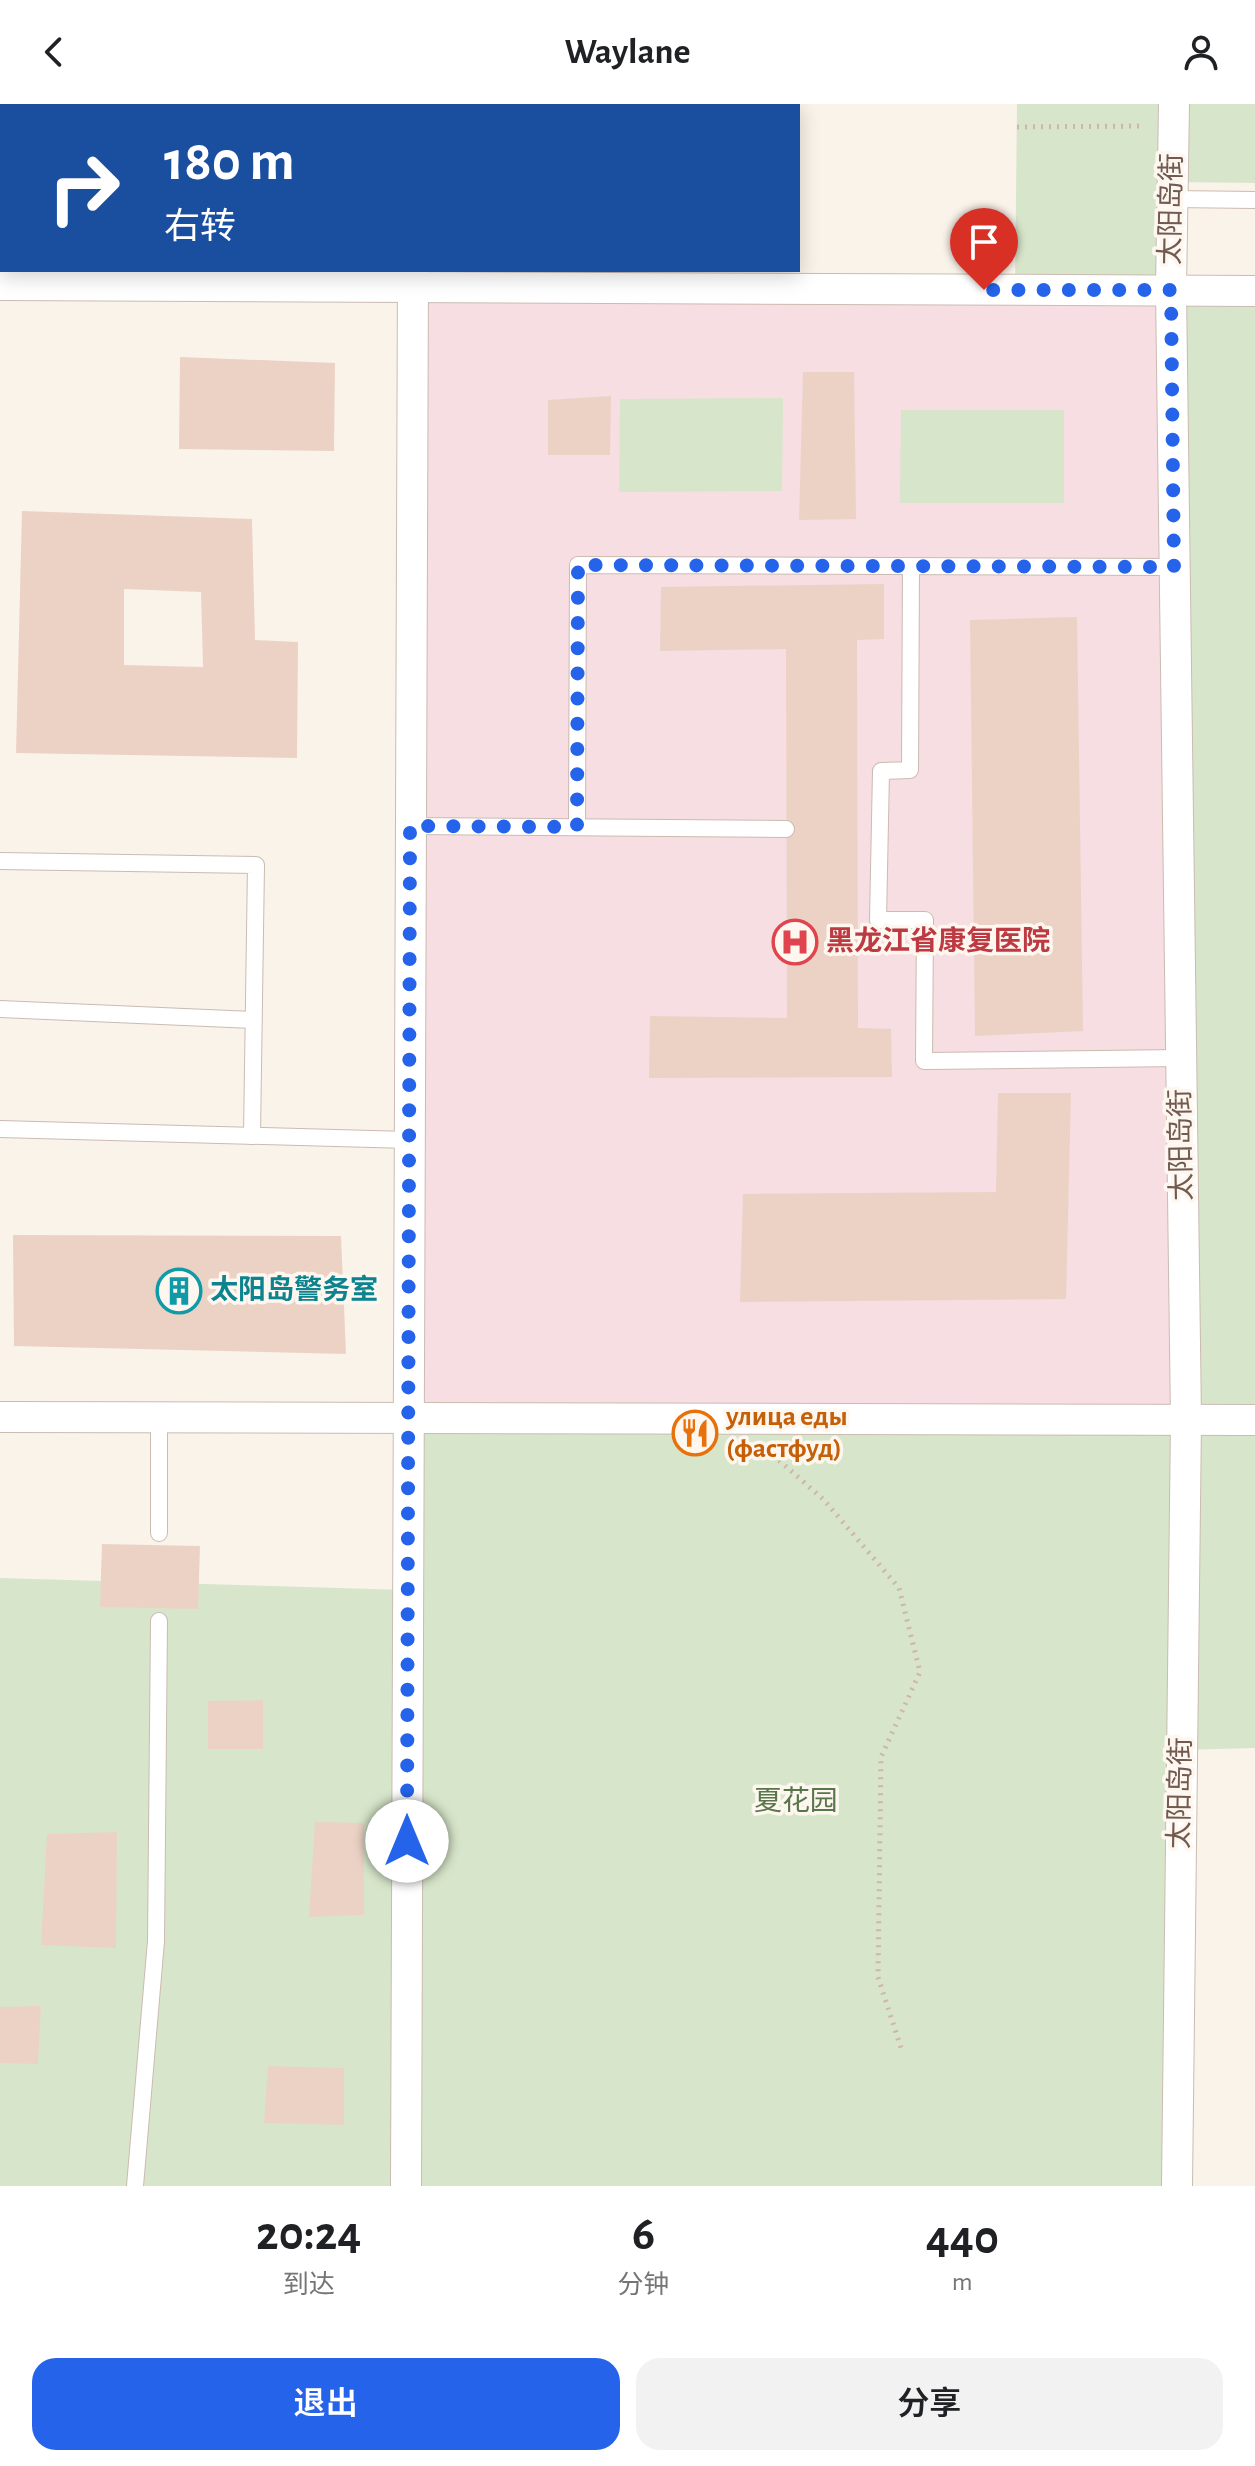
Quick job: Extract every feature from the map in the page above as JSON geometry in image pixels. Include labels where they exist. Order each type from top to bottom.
[{"type":"street","name":"太阳岛街","points":[[1174,115],[1171,290],[1186,1420],[1177,2186]]},
{"type":"street","points":[[406,2186],[413,279]]},
{"type":"street","points":[[0,285],[413,279],[1255,291]]},
{"type":"street","points":[[0,1417],[159,1420],[1255,1420]]},
{"type":"lane","points":[[1172,199],[1255,200]]},
{"type":"lane","points":[[577,827],[578,565],[1174,567]]},
{"type":"lane","points":[[911,566],[910,770],[881,771],[878,920],[925,920],[924,1061],[1181,1058]]},
{"type":"lane","points":[[410,826],[786,829]]},
{"type":"lane","points":[[0,861],[256,865],[252,1136]]},
{"type":"lane","points":[[0,1009],[253,1020]]},
{"type":"lane","points":[[0,1129],[409,1140]]},
{"type":"lane","points":[[159,1420],[159,1533]]},
{"type":"lane","points":[[135,2186],[156,1941],[159,1621]]},
{"type":"path","points":[[1017,127],[1174,115]]},
{"type":"path","points":[[732,1419],[824,1500],[899,1588],[920,1672],[881,1757],[878,1977],[901,2048]]},
{"type":"shaded area","name":"黑龙江省康复医院","points":[[413,287],[1171,290],[1186,1420],[408,1418]]},
{"type":"green space","points":[[1017,104],[1255,104],[1255,183],[1172,182],[1171,290],[1255,291],[1255,1404],[1191,1404],[1171,291],[1015,290]]},
{"type":"green space","points":[[0,272],[529,272],[529,288],[0,285]]},
{"type":"green space","points":[[783,398],[782,491],[619,492],[620,399]]},
{"type":"green space","points":[[901,410],[1064,410],[1064,503],[900,503]]},
{"type":"green space","name":"夏花园","points":[[408,1418],[1255,1420],[1255,1748],[1182,1750],[1177,2186],[0,2186],[0,1578],[407,1590]]},
{"type":"building","points":[[180,357],[335,363],[334,451],[179,449]]},
{"type":"building","points":[[803,372],[854,372],[856,519],[799,520]]},
{"type":"building","points":[[611,396],[610,455],[548,455],[548,400]]},
{"type":"building","points":[[22,511],[252,519],[255,640],[298,642],[297,758],[16,753]],"holes":[[[124,589],[201,592],[203,667],[124,665]]]},
{"type":"building","points":[[884,584],[884,639],[857,640],[858,1028],[891,1029],[892,1077],[649,1078],[650,1016],[787,1018],[786,649],[660,651],[661,587]]},
{"type":"building","points":[[1077,617],[1083,1031],[975,1036],[970,620]]},
{"type":"building","points":[[998,1093],[1071,1093],[1066,1299],[740,1302],[743,1194],[996,1192]]},
{"type":"building","name":"太阳岛警务室","points":[[13,1235],[341,1236],[346,1354],[14,1346]]},
{"type":"building","points":[[102,1544],[200,1546],[198,1609],[100,1607]]},
{"type":"building","points":[[263,1700],[263,1749],[208,1749],[208,1701]]},
{"type":"building","points":[[315,1822],[364,1823],[364,1915],[309,1917]]},
{"type":"building","points":[[117,1832],[116,1948],[41,1945],[47,1834]]},
{"type":"building","points":[[41,2006],[38,2064],[0,2063],[0,2007]]},
{"type":"building","points":[[268,2066],[344,2068],[344,2125],[264,2123]]},
{"type":"place","name":"黑龙江省康复医院","points":[[795,942]]},
{"type":"place","name":"太阳岛警务室","points":[[179,1291]]},
{"type":"place","name":"улица еды (фастфуд)","points":[[695,1433]]},
{"type":"route","points":[[407,1841],[410,826],[577,827],[578,565],[1174,567],[1171,290],[984,290]]}]
